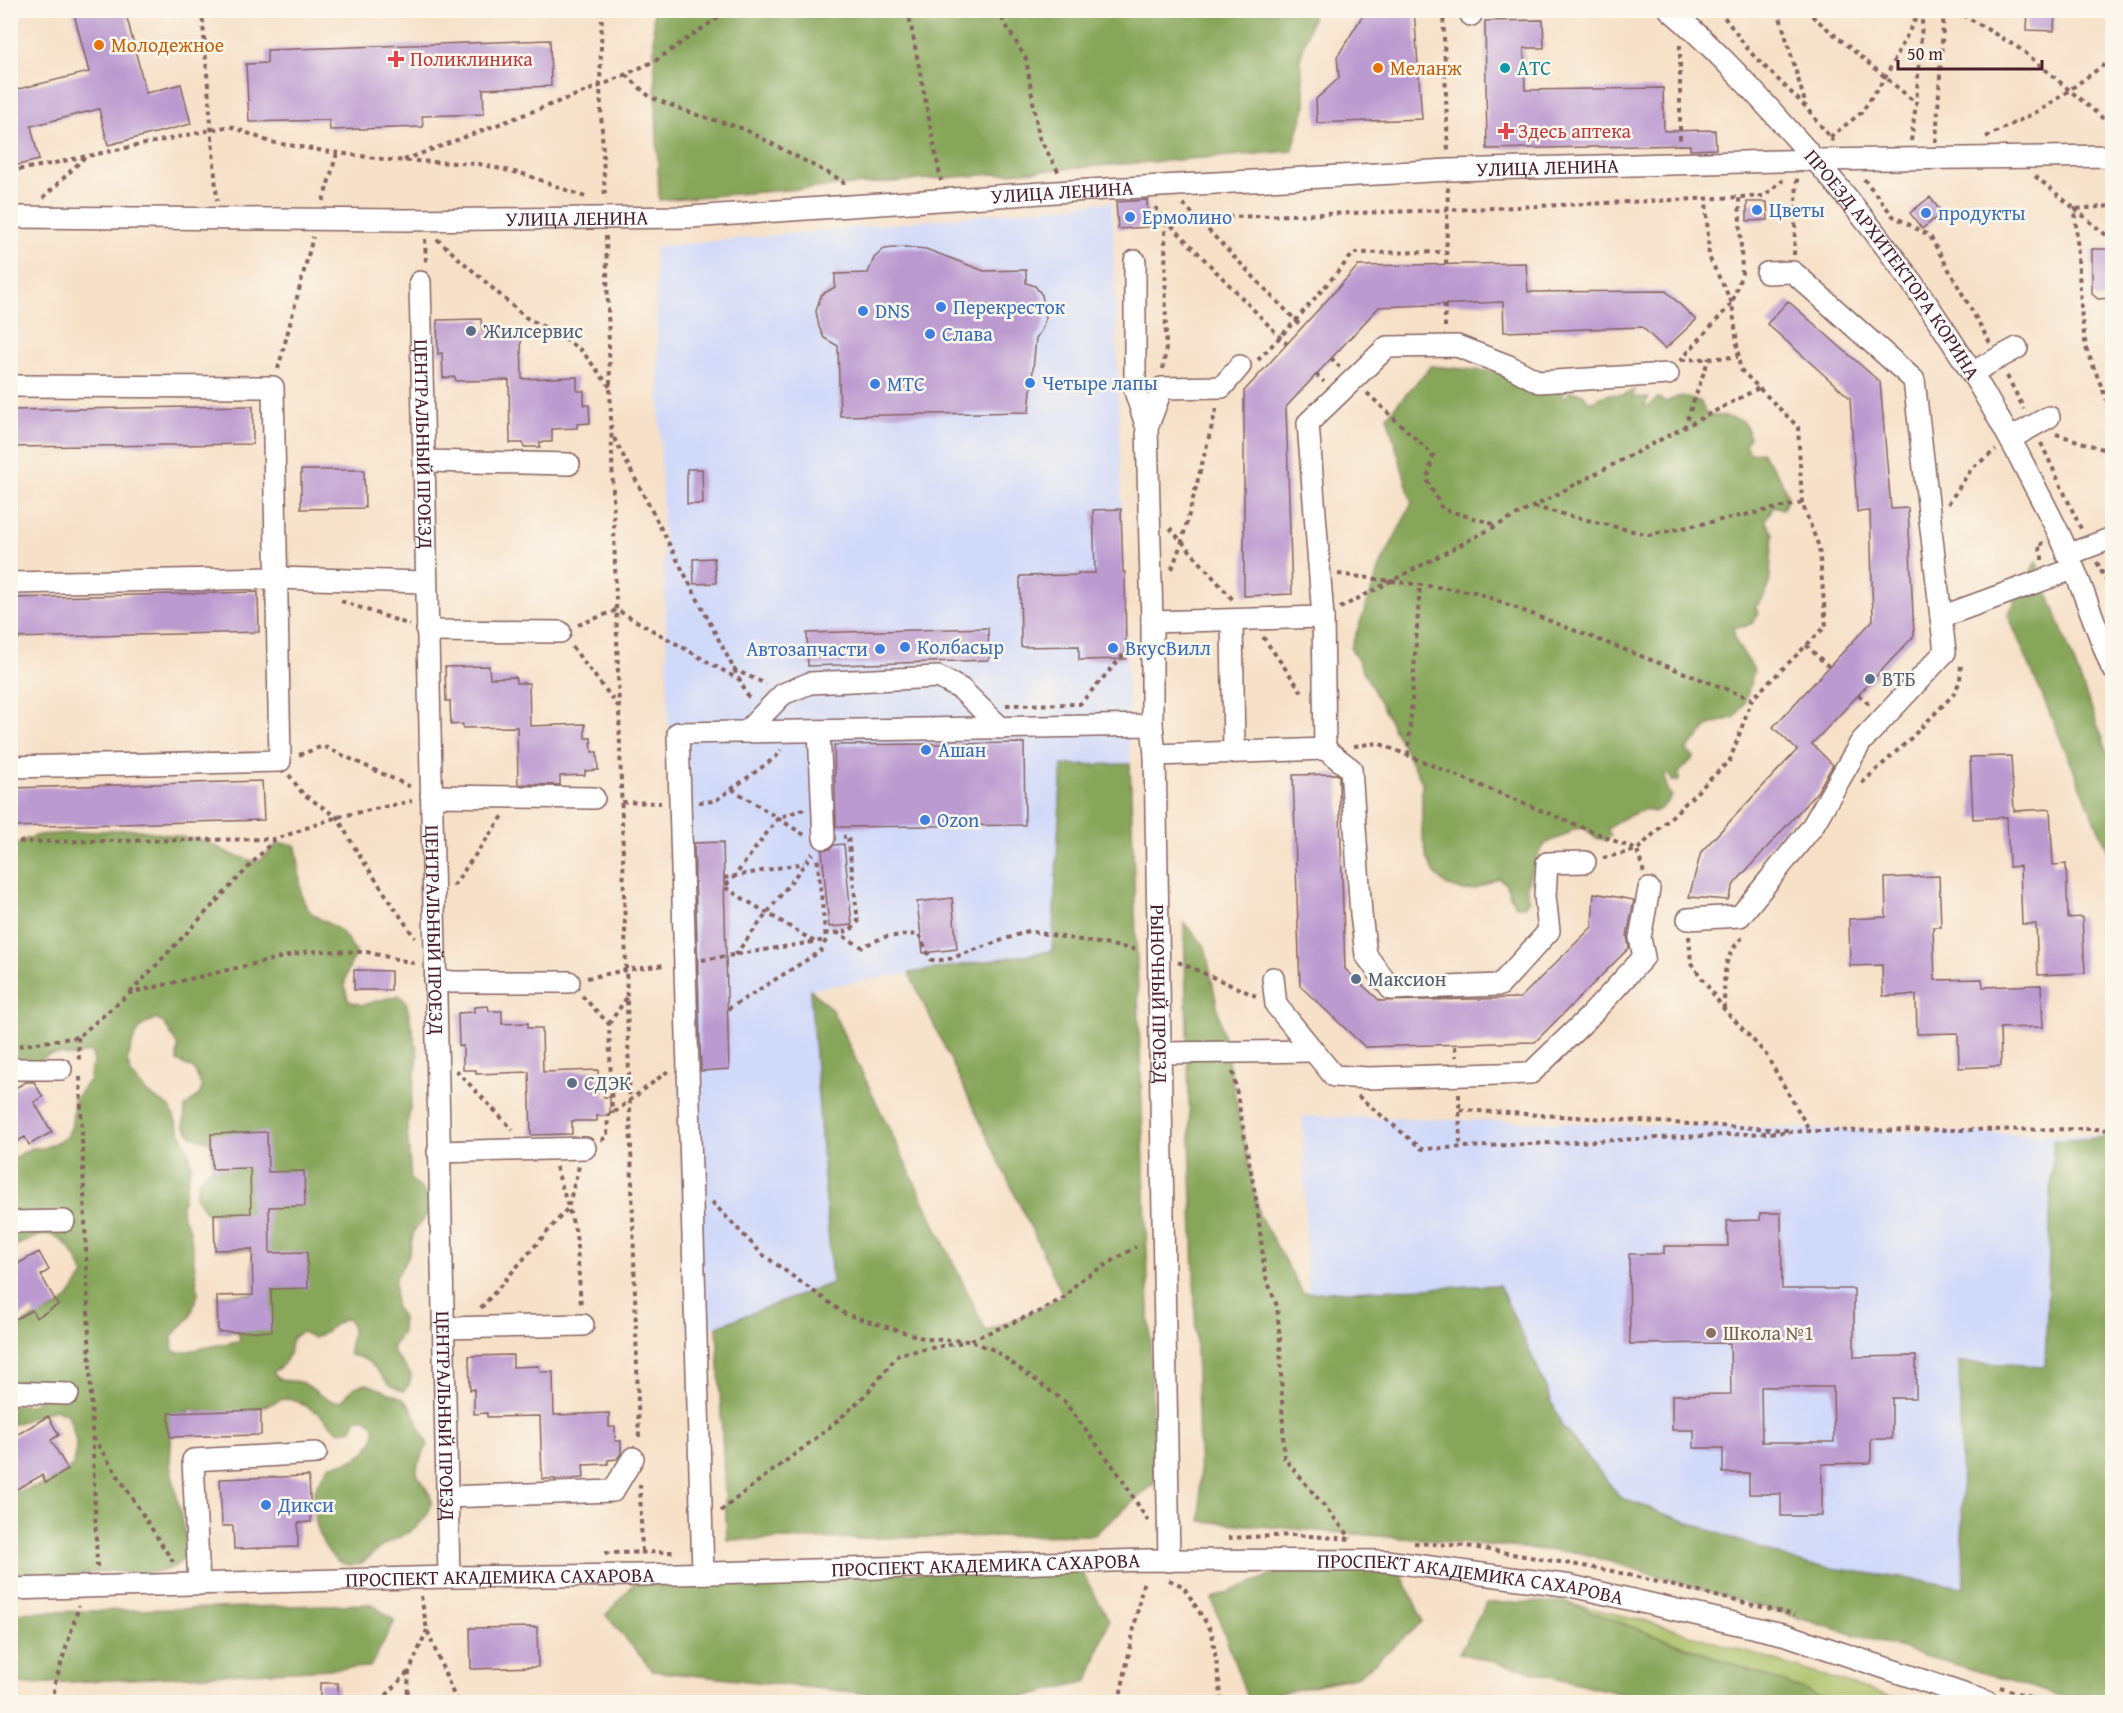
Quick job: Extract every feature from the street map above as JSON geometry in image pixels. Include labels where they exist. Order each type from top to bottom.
[{"type":"street","name":"ПРОЕЗД АРХИТЕКТОРА КОРИНА","points":[[1670,10],[1750,87],[1807,163],[1916,285],[1973,372],[2011,438],[2067,554],[2112,668]]},
{"type":"street","name":"УЛИЦА ЛЕНИНА","points":[[18,217],[318,219],[690,217],[1139,187],[1449,170],[2112,156]]},
{"type":"street","points":[[1135,261],[1135,391],[1147,428]]},
{"type":"street","points":[[1688,919],[1740,916],[1812,827],[1861,742],[1945,652],[1914,380],[1793,272],[1767,273]]},
{"type":"street","name":"ЦЕНТРАЛЬНЫЙ ПРОЕЗД","points":[[420,282],[449,1577]]},
{"type":"street","points":[[1325,749],[1323,617],[1308,423],[1387,347],[1457,346],[1509,366],[1539,382],[1675,367]]},
{"type":"street","points":[[1973,372],[2017,348]]},
{"type":"street","points":[[1147,428],[1162,388],[1222,387],[1248,363]]},
{"type":"street","points":[[10,386],[273,387],[280,761],[10,767]]},
{"type":"street","points":[[2011,438],[2041,422]]},
{"type":"street","name":"РЫНОЧНЫЙ ПРОЕЗД","points":[[1147,428],[1152,725],[1155,755],[1168,1561]]},
{"type":"street","points":[[424,461],[569,464]]},
{"type":"street","points":[[1941,617],[2067,554],[2112,538]]},
{"type":"street","points":[[10,583],[275,578],[426,582]]},
{"type":"street","points":[[1152,622],[1323,617]]},
{"type":"street","points":[[1233,621],[1234,751]]},
{"type":"street","points":[[427,631],[560,632]]},
{"type":"street","points":[[746,732],[783,694],[810,683],[938,677],[961,689],[1000,728]]},
{"type":"street","points":[[704,1573],[678,733],[1152,725]]},
{"type":"street","points":[[819,731],[824,838]]},
{"type":"street","points":[[1155,755],[1325,749],[1351,769],[1360,914],[1366,955],[1391,989],[1500,985],[1549,931],[1545,896],[1547,863],[1585,862]]},
{"type":"street","points":[[431,796],[594,798]]},
{"type":"street","points":[[1273,978],[1276,1005],[1334,1076],[1369,1078],[1531,1073],[1589,1017],[1644,957],[1640,938],[1649,888]]},
{"type":"street","points":[[435,974],[452,982],[568,982]]},
{"type":"street","points":[[1160,1053],[1313,1050]]},
{"type":"street","points":[[10,1069],[61,1069]]},
{"type":"street","points":[[438,1152],[585,1148]]},
{"type":"street","points":[[10,1221],[64,1221]]},
{"type":"street","points":[[444,1328],[583,1325]]},
{"type":"street","points":[[10,1392],[68,1394]]},
{"type":"street","points":[[447,1497],[613,1491],[636,1451]]},
{"type":"street","points":[[199,1584],[193,1460],[316,1454]]},
{"type":"street","name":"ПРОСПЕКТ АКАДЕМИКА САХАРОВА","points":[[10,1589],[449,1577],[1145,1565],[1168,1561],[1386,1561],[1571,1586],[1787,1635],[1946,1690],[1988,1702]]},
{"type":"street","name":"ПРОСПЕКТ АКАДЕМИКА САХАРОВА","points":[[1946,1690],[1965,1702]]},
{"type":"path","points":[[202,10],[218,218]]},
{"type":"path","points":[[602,10],[600,86],[620,707],[636,1451]]},
{"type":"path","points":[[400,161],[600,86],[655,61],[729,10]]},
{"type":"path","points":[[908,10],[945,200]]},
{"type":"path","points":[[997,10],[1026,59],[1040,137],[1053,163]]},
{"type":"path","points":[[1443,10],[1449,170],[1446,264]]},
{"type":"path","points":[[1719,10],[1750,52],[1806,107],[1849,160]]},
{"type":"path","points":[[1778,10],[1806,107]]},
{"type":"path","points":[[1805,10],[1916,104]]},
{"type":"path","points":[[1830,137],[1861,113],[1884,78],[1922,10]]},
{"type":"path","points":[[1909,159],[1916,104],[1922,10]]},
{"type":"path","points":[[1935,159],[1944,10]]},
{"type":"path","points":[[1955,10],[2022,50],[2112,126]]},
{"type":"path","points":[[1680,41],[1680,164]]},
{"type":"path","points":[[1983,138],[2046,107],[2112,59]]},
{"type":"path","points":[[626,74],[650,97],[691,113],[744,129],[843,181],[847,206]]},
{"type":"path","points":[[10,171],[230,126],[270,142],[337,153],[400,161],[479,164],[527,175],[586,198]]},
{"type":"path","points":[[273,387],[337,153]]},
{"type":"path","points":[[18,217],[85,157]]},
{"type":"path","points":[[2013,157],[2106,235]]},
{"type":"path","points":[[1165,219],[1448,210],[1764,196],[1807,163]]},
{"type":"path","points":[[1793,272],[1807,163]]},
{"type":"path","points":[[1166,186],[1302,327]]},
{"type":"path","points":[[1139,187],[1165,219],[1287,344]]},
{"type":"path","points":[[1675,367],[1732,303],[1742,273],[1739,197]]},
{"type":"path","points":[[1325,749],[1378,743],[1637,850],[1730,760],[1752,699],[1826,626],[1819,547],[1802,503],[1798,427],[1740,369],[1732,303],[1709,257],[1706,199]]},
{"type":"path","points":[[2075,209],[2112,206]]},
{"type":"path","points":[[2075,209],[2086,348],[2112,413]]},
{"type":"path","points":[[1162,388],[1166,348],[1165,219]]},
{"type":"path","points":[[433,236],[525,317],[554,332],[582,351],[611,389]]},
{"type":"path","points":[[1248,363],[1296,320],[1354,253],[1446,252]]},
{"type":"path","points":[[1675,367],[1709,358],[1738,357]]},
{"type":"path","points":[[1684,428],[1709,358]]},
{"type":"path","points":[[1353,380],[1432,455],[1428,480],[1442,509],[1498,525]]},
{"type":"path","points":[[1323,617],[1759,388]]},
{"type":"path","points":[[1171,572],[1182,541],[1219,400]]},
{"type":"path","points":[[2041,422],[2112,452]]},
{"type":"path","points":[[612,435],[749,699],[766,711]]},
{"type":"path","points":[[1931,530],[1972,468],[2011,438]]},
{"type":"path","points":[[1533,507],[1649,535],[1802,503]]},
{"type":"path","points":[[2042,562],[2038,545],[2067,554],[2092,527]]},
{"type":"path","points":[[1319,572],[1475,592],[1752,699]]},
{"type":"path","points":[[2081,589],[2106,579]]},
{"type":"path","points":[[1408,755],[1420,585]]},
{"type":"path","points":[[340,600],[427,631]]},
{"type":"path","points":[[617,610],[560,632],[620,707]]},
{"type":"path","points":[[617,610],[739,680]]},
{"type":"path","points":[[1806,645],[1829,667]]},
{"type":"path","points":[[1857,789],[1910,740],[1953,694],[1960,681],[1962,659]]},
{"type":"path","points":[[1858,695],[1868,703],[1875,695]]},
{"type":"path","points":[[622,802],[680,804],[716,801],[776,757],[794,731]]},
{"type":"path","points":[[416,940],[359,855],[337,817],[303,794],[280,761],[323,746],[431,796]]},
{"type":"path","points":[[732,789],[819,844],[824,838],[848,836],[858,922],[850,931],[825,934]]},
{"type":"path","points":[[10,842],[276,839],[337,817],[431,796]]},
{"type":"path","points":[[449,891],[516,797]]},
{"type":"path","points":[[815,942],[724,887],[778,818],[823,803]]},
{"type":"path","points":[[10,1047],[78,1037],[130,993],[276,839]]},
{"type":"path","points":[[728,1009],[821,951],[826,940],[816,849],[735,955]]},
{"type":"path","points":[[724,878],[805,862]]},
{"type":"path","points":[[1688,919],[1691,963],[1725,1010],[1765,1053],[1810,1131]]},
{"type":"path","points":[[836,932],[862,947],[884,937],[919,934],[931,960],[946,960],[1028,931],[1158,953],[1276,1005]]},
{"type":"path","points":[[1725,1010],[1725,966],[1732,947],[1748,933]]},
{"type":"path","points":[[130,993],[309,951],[367,952],[435,974]]},
{"type":"path","points":[[568,982],[609,1024]]},
{"type":"path","points":[[612,1114],[609,1024],[627,997]]},
{"type":"path","points":[[53,1702],[55,1683],[85,1587],[97,1572],[78,1037]]},
{"type":"path","points":[[437,1050],[513,1130]]},
{"type":"path","points":[[1229,1052],[1257,1205],[1265,1275],[1277,1306],[1284,1458],[1352,1539]]},
{"type":"path","points":[[474,1327],[474,1316],[568,1208],[585,1148],[607,1137],[608,1115],[688,1057]]},
{"type":"path","points":[[1334,1076],[1422,1149],[1810,1131],[2112,1130]]},
{"type":"path","points":[[1460,1110],[1810,1131]]},
{"type":"path","points":[[550,1149],[576,1233],[583,1325]]},
{"type":"path","points":[[692,1182],[762,1254],[845,1314],[926,1339],[970,1341],[993,1350],[1064,1401],[1118,1473],[1148,1522]]},
{"type":"path","points":[[702,1527],[746,1490],[810,1444],[864,1397],[899,1354],[970,1341],[1040,1311],[1065,1297],[1079,1281],[1136,1247]]},
{"type":"path","points":[[92,1437],[178,1569]]},
{"type":"path","points":[[640,1480],[643,1575]]},
{"type":"path","points":[[1119,1702],[1144,1580],[1145,1565],[1182,1586],[1212,1632],[1222,1702]]},
{"type":"path","points":[[420,1592],[427,1630],[455,1698],[459,1702]]},
{"type":"path","points":[[380,1702],[409,1671],[427,1630]]},
{"type":"path","points":[[407,1702],[409,1671]]},
{"type":"shaded area","points":[[1112,202],[1130,764],[1062,766],[1053,951],[811,989],[832,1283],[717,1326],[686,1328],[655,247]]},
{"type":"shaded area","name":"Школа №1","points":[[1303,1116],[2112,1136],[2112,1646],[2080,1702],[1581,1553],[1314,1530]]},
{"type":"green space","points":[[653,10],[1314,11],[1300,59],[1306,104],[1292,151],[659,200]]},
{"type":"green space","points":[[1431,366],[1497,372],[1561,390],[1565,399],[1570,391],[1583,394],[1589,402],[1609,394],[1623,395],[1635,390],[1632,397],[1649,398],[1644,405],[1649,406],[1658,398],[1666,402],[1683,396],[1691,398],[1701,402],[1705,413],[1741,420],[1748,430],[1749,438],[1745,444],[1750,453],[1761,452],[1780,477],[1788,497],[1783,509],[1774,506],[1765,520],[1773,534],[1769,586],[1762,600],[1755,607],[1758,612],[1754,622],[1744,627],[1734,627],[1735,641],[1754,670],[1745,702],[1735,717],[1710,725],[1686,750],[1694,757],[1679,773],[1679,781],[1672,781],[1670,774],[1665,774],[1667,790],[1672,796],[1662,808],[1654,812],[1646,809],[1621,819],[1607,830],[1611,835],[1606,840],[1595,838],[1585,828],[1580,828],[1543,846],[1528,880],[1529,899],[1524,906],[1516,906],[1505,884],[1499,878],[1476,889],[1464,891],[1446,885],[1435,874],[1427,858],[1422,834],[1422,782],[1351,648],[1382,562],[1412,503],[1387,416]]},
{"type":"green space","points":[[2036,561],[2112,764],[2112,860],[2008,615]]},
{"type":"green space","points":[[1130,764],[1155,1483],[1094,1535],[727,1540],[717,1326],[832,1283],[810,989],[832,1010],[986,1331],[1040,1309],[1063,1295],[909,973],[1052,951],[1062,765]]},
{"type":"green space","points":[[133,829],[206,841],[230,854],[257,862],[276,845],[295,845],[304,902],[315,916],[342,932],[356,952],[345,982],[349,1001],[362,1005],[399,995],[406,1002],[418,1054],[407,1128],[411,1180],[426,1193],[431,1201],[428,1214],[414,1231],[408,1257],[395,1279],[395,1306],[402,1318],[402,1332],[392,1348],[394,1354],[411,1374],[410,1382],[403,1391],[396,1388],[390,1385],[369,1362],[350,1355],[352,1329],[347,1318],[314,1338],[302,1332],[294,1337],[287,1359],[273,1372],[283,1380],[303,1383],[331,1400],[342,1401],[354,1387],[367,1384],[402,1398],[411,1408],[428,1445],[419,1460],[417,1470],[420,1480],[430,1495],[430,1508],[422,1521],[413,1529],[385,1544],[361,1563],[351,1565],[341,1563],[333,1557],[320,1536],[316,1524],[314,1500],[316,1487],[329,1466],[348,1462],[366,1451],[373,1439],[373,1426],[370,1420],[357,1418],[352,1429],[339,1432],[318,1413],[295,1400],[283,1399],[246,1413],[205,1413],[192,1409],[180,1415],[172,1425],[170,1465],[187,1544],[185,1557],[175,1566],[163,1571],[137,1574],[111,1571],[85,1573],[76,1578],[50,1584],[25,1577],[11,1576],[11,1494],[43,1484],[66,1472],[73,1463],[76,1451],[75,1435],[68,1415],[56,1409],[11,1425],[11,1405],[30,1405],[41,1400],[11,1388],[10,1338],[26,1321],[60,1306],[84,1275],[76,1257],[57,1237],[46,1235],[36,1237],[11,1248],[10,1161],[31,1148],[44,1148],[67,1137],[72,1125],[74,1100],[90,1079],[94,1062],[92,1053],[88,1052],[74,1057],[61,1054],[48,1055],[37,1063],[11,1069],[11,845],[38,835]],"holes":[[[155,1019],[164,1023],[178,1046],[177,1061],[194,1069],[202,1087],[200,1094],[185,1107],[184,1126],[192,1136],[211,1142],[212,1168],[200,1178],[195,1196],[206,1213],[214,1215],[215,1250],[252,1250],[253,1294],[217,1296],[218,1332],[237,1332],[240,1338],[238,1341],[178,1353],[173,1349],[172,1336],[190,1317],[198,1294],[190,1230],[183,1217],[182,1205],[191,1166],[189,1153],[170,1107],[148,1094],[131,1074],[127,1061],[135,1036],[143,1025]]]},
{"type":"green space","points":[[1184,923],[1205,946],[1259,1215],[1303,1293],[1499,1285],[1562,1426],[1621,1498],[1803,1564],[1964,1587],[1959,1362],[2045,1366],[2053,1141],[2112,1137],[2112,1702],[2080,1702],[1581,1553],[1201,1521]]},
{"type":"green space","points":[[1308,1560],[1399,1569],[1423,1621],[1359,1676],[1248,1700],[1212,1599]]},
{"type":"green space","points":[[1080,1569],[1109,1620],[1088,1681],[1002,1702],[946,1702],[653,1671],[606,1615],[637,1580]]},
{"type":"green space","points":[[1564,1602],[1649,1622],[1909,1702],[1836,1702]]},
{"type":"green space","points":[[1564,1602],[1836,1702],[1653,1702],[1459,1653],[1487,1603]]},
{"type":"green space","points":[[372,1604],[395,1621],[370,1667],[11,1685],[11,1613]]},
{"type":"building","points":[[73,10],[125,10],[146,93],[181,84],[191,124],[108,145],[99,109],[31,126],[39,160],[10,167],[10,91],[89,72]]},
{"type":"building","name":"Меланж","points":[[1366,10],[1414,10],[1422,119],[1317,123],[1316,99],[1339,78],[1337,57]]},
{"type":"building","points":[[2028,10],[2055,10],[2054,31],[2027,30]]},
{"type":"building","name":"АТС","points":[[1543,20],[1544,48],[1524,48],[1525,90],[1663,88],[1664,131],[1715,130],[1716,149],[1690,150],[1690,145],[1487,149],[1485,21]]},
{"type":"building","points":[[550,40],[551,86],[483,89],[484,114],[422,116],[423,127],[330,130],[329,120],[249,122],[246,64],[267,63],[267,50]]},
{"type":"building","name":"продукты","points":[[1930,197],[1942,213],[1922,229],[1910,213]]},
{"type":"building","points":[[1147,200],[1149,227],[1118,229],[1116,202]]},
{"type":"building","points":[[1747,202],[1767,202],[1768,220],[1747,221]]},
{"type":"building","name":"Слава","points":[[904,247],[926,249],[984,271],[1026,270],[1026,283],[1035,286],[1042,295],[1046,317],[1036,338],[1029,412],[840,416],[838,346],[824,338],[819,327],[816,311],[821,295],[835,287],[835,274],[868,273],[874,258],[884,249]]},
{"type":"building","points":[[2092,249],[2112,249],[2112,298],[2098,299],[2092,294]]},
{"type":"building","points":[[1526,263],[1528,292],[1666,291],[1696,320],[1665,349],[1642,327],[1504,332],[1503,302],[1379,307],[1286,407],[1292,594],[1244,596],[1244,391],[1358,266]]},
{"type":"building","points":[[1788,301],[1880,382],[1891,509],[1908,508],[1914,636],[1812,744],[1833,765],[1817,792],[1734,884],[1728,900],[1689,897],[1701,852],[1797,750],[1773,727],[1873,620],[1870,511],[1857,512],[1850,398],[1767,324]]},
{"type":"building","points":[[481,319],[482,331],[508,330],[508,336],[521,336],[522,379],[577,377],[577,391],[584,391],[584,405],[589,405],[590,423],[577,424],[577,428],[552,429],[552,442],[540,442],[540,447],[524,447],[523,443],[510,443],[509,380],[456,381],[455,377],[443,378],[442,353],[438,354],[437,320]]},
{"type":"building","points":[[253,406],[253,444],[10,447],[10,410]]},
{"type":"building","points":[[687,469],[702,469],[703,504],[687,504]]},
{"type":"building","points":[[301,470],[364,470],[365,508],[301,509]]},
{"type":"building","points":[[1121,509],[1123,572],[1125,572],[1126,659],[1079,660],[1079,646],[1021,647],[1020,576],[1095,573],[1093,510]]},
{"type":"building","points":[[714,558],[716,583],[694,584],[693,559]]},
{"type":"building","points":[[258,592],[259,632],[10,638],[10,598]]},
{"type":"building","points":[[988,628],[989,660],[808,666],[807,633]]},
{"type":"building","points":[[489,666],[490,678],[516,677],[516,683],[529,683],[530,726],[585,724],[585,738],[591,738],[592,752],[597,752],[598,770],[585,771],[585,775],[560,776],[560,785],[518,784],[517,727],[463,728],[463,724],[451,725],[450,701],[446,701],[445,667]]},
{"type":"building","points":[[1024,743],[1025,825],[836,827],[834,745]]},
{"type":"building","points":[[2011,756],[2014,811],[2050,809],[2053,865],[2066,864],[2068,918],[2082,917],[2085,973],[2038,975],[2036,924],[2022,924],[2020,866],[2009,867],[2007,817],[1973,819],[1970,757]]},
{"type":"building","points":[[1337,774],[1339,776],[1345,969],[1380,1001],[1520,998],[1592,927],[1594,893],[1634,900],[1627,936],[1629,948],[1535,1042],[1365,1047],[1300,986],[1293,775]]},
{"type":"building","points":[[262,781],[264,820],[10,827],[10,788]]},
{"type":"building","points":[[723,842],[729,1069],[701,1071],[694,843]]},
{"type":"building","points":[[844,844],[852,925],[829,927],[822,850]]},
{"type":"building","points":[[1939,876],[1941,927],[1933,927],[1935,980],[1982,979],[1983,987],[2041,985],[2043,1027],[2000,1028],[2001,1066],[1959,1068],[1958,1033],[1917,1034],[1916,995],[1883,996],[1882,965],[1850,966],[1849,919],[1886,917],[1885,878]]},
{"type":"building","points":[[952,898],[957,949],[923,953],[917,902]]},
{"type":"building","points":[[354,970],[391,971],[391,990],[354,990]]},
{"type":"building","points":[[488,1006],[489,1011],[502,1011],[502,1024],[528,1023],[528,1028],[542,1028],[543,1072],[598,1070],[598,1083],[604,1083],[604,1097],[610,1097],[610,1116],[597,1116],[597,1121],[572,1121],[572,1134],[531,1135],[529,1072],[476,1074],[476,1070],[463,1070],[463,1046],[459,1046],[458,1013],[474,1012],[474,1007]]},
{"type":"building","points":[[26,1082],[34,1082],[43,1097],[34,1102],[52,1132],[29,1145],[25,1137],[10,1145],[10,1091]]},
{"type":"building","points":[[267,1132],[268,1172],[304,1171],[305,1206],[269,1207],[270,1253],[307,1252],[308,1288],[271,1289],[272,1331],[218,1332],[217,1296],[253,1295],[252,1249],[215,1250],[214,1214],[251,1213],[250,1168],[212,1169],[211,1134]]},
{"type":"building","points":[[1760,1213],[1781,1213],[1782,1289],[1854,1289],[1854,1357],[1916,1356],[1916,1398],[1892,1398],[1892,1439],[1871,1439],[1871,1463],[1822,1464],[1822,1516],[1781,1516],[1781,1494],[1749,1494],[1749,1473],[1723,1473],[1723,1448],[1694,1448],[1694,1430],[1672,1430],[1672,1395],[1731,1394],[1730,1343],[1630,1344],[1629,1254],[1664,1254],[1664,1246],[1728,1246],[1727,1221],[1760,1220]],"holes":[[[1761,1387],[1833,1387],[1834,1442],[1762,1442]]]},
{"type":"building","points":[[39,1252],[49,1270],[41,1275],[58,1305],[36,1318],[32,1310],[10,1322],[10,1268]]},
{"type":"building","points":[[513,1355],[513,1367],[539,1366],[540,1372],[553,1372],[554,1415],[609,1413],[609,1427],[615,1427],[615,1441],[621,1441],[621,1453],[617,1459],[608,1460],[608,1464],[583,1465],[584,1478],[542,1479],[540,1416],[487,1417],[487,1413],[474,1414],[474,1389],[470,1390],[469,1356]]},
{"type":"building","points":[[261,1410],[261,1435],[170,1437],[169,1413]]},
{"type":"building","points":[[48,1416],[59,1435],[51,1440],[68,1470],[46,1483],[42,1475],[10,1493],[10,1439]]},
{"type":"building","name":"Дикси","points":[[309,1476],[311,1522],[298,1523],[298,1547],[234,1549],[233,1526],[222,1526],[220,1479]]},
{"type":"building","points":[[537,1627],[538,1667],[471,1669],[470,1628]]},
{"type":"building","points":[[320,1683],[338,1683],[338,1702],[320,1702]]},
{"type":"place","name":"Молодежное","points":[[99,45]]},
{"type":"place","name":"Поликлиника","points":[[396,59]]},
{"type":"place","name":"Меланж","points":[[1378,68]]},
{"type":"place","name":"АТС","points":[[1505,68]]},
{"type":"place","name":"Здесь аптека","points":[[1506,131]]},
{"type":"place","name":"Цветы","points":[[1757,210]]},
{"type":"place","name":"продукты","points":[[1926,213]]},
{"type":"place","name":"Ермолино","points":[[1130,217]]},
{"type":"place","name":"Перекресток","points":[[941,307]]},
{"type":"place","name":"DNS","points":[[863,311]]},
{"type":"place","name":"Жилсервис","points":[[471,331]]},
{"type":"place","name":"Слава","points":[[930,334]]},
{"type":"place","name":"Четыре лапы","points":[[1030,383]]},
{"type":"place","name":"МТС","points":[[875,384]]},
{"type":"place","name":"Колбасыр","points":[[905,647]]},
{"type":"place","name":"ВкусВилл","points":[[1113,648]]},
{"type":"place","name":"Автозапчасти","points":[[880,649]]},
{"type":"place","name":"ВТБ","points":[[1870,679]]},
{"type":"place","name":"Ашан","points":[[926,750]]},
{"type":"place","name":"Ozon","points":[[925,820]]},
{"type":"place","name":"Максион","points":[[1356,979]]},
{"type":"place","name":"СДЭК","points":[[572,1083]]},
{"type":"place","name":"Школа №1","points":[[1711,1333]]},
{"type":"place","name":"Дикси","points":[[266,1505]]}]
